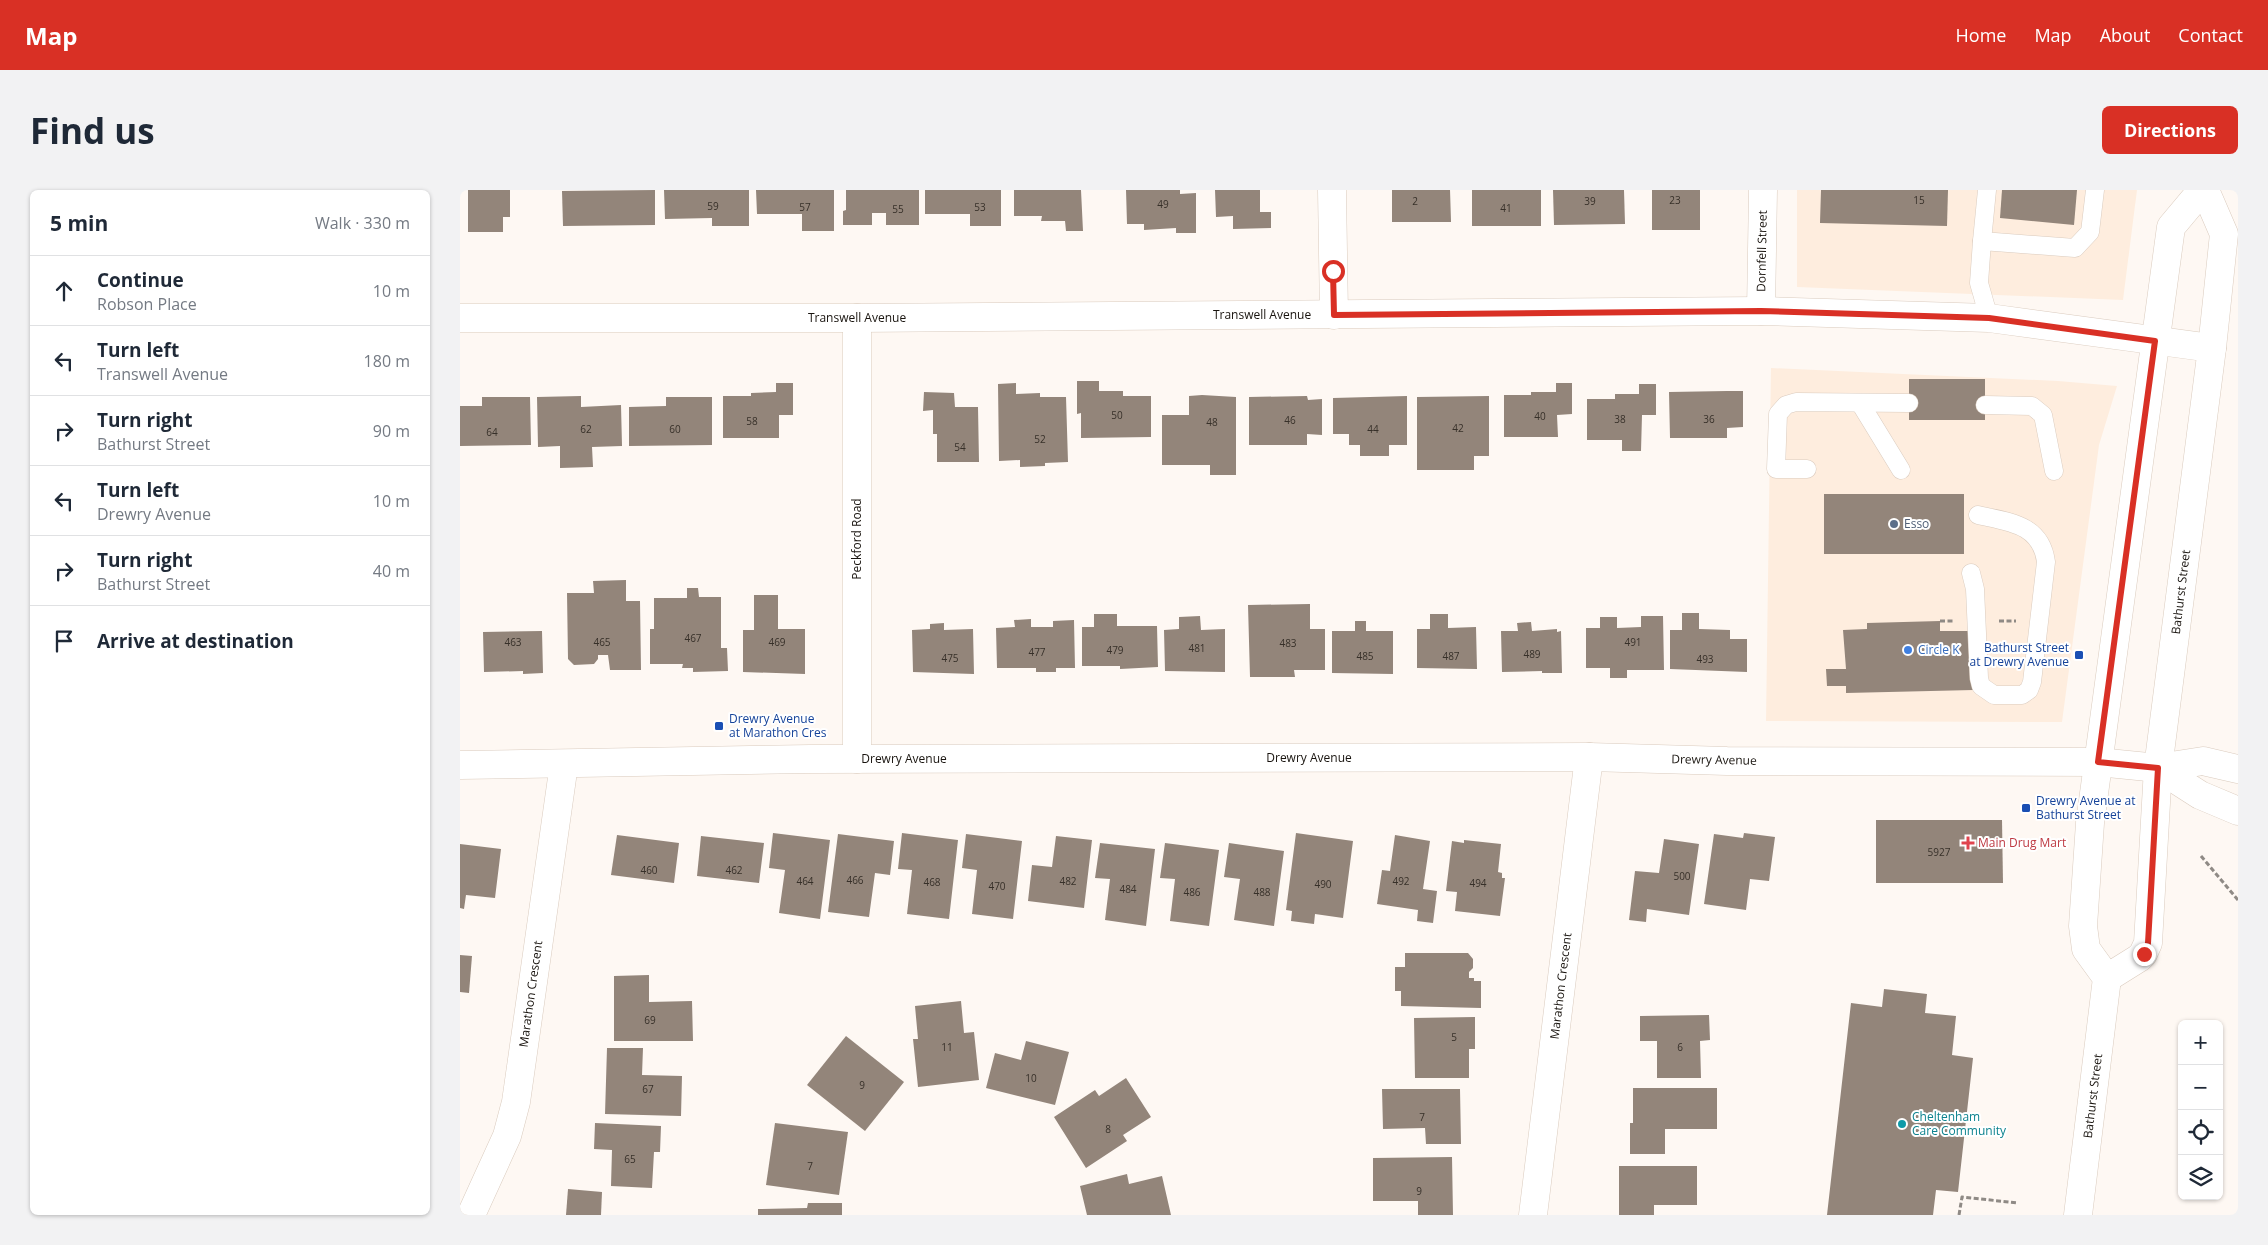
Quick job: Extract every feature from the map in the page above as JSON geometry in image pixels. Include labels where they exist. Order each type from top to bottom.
[{"type":"street","points":[[1332,190],[1334,315]]},
{"type":"street","name":"Dornfell Street","points":[[1761,311],[1763,190]]},
{"type":"street","name":"Bathurst Street","points":[[2078,1215],[2107,978],[2086,949],[2083,926],[2090,824],[2171,227],[2203,190],[2224,234],[2212,348],[2158,768],[2148,943],[2144,954],[2107,978]]},
{"type":"street","name":"Transwell Avenue","points":[[460,318],[857,318],[1761,311],[1989,318],[2212,348]]},
{"type":"street","name":"Peckford Road","points":[[857,318],[857,759]]},
{"type":"street","name":"Drewry Avenue","points":[[460,764],[857,759],[1589,758],[2098,762],[2158,768]]},
{"type":"street","name":"Marathon Crescent","points":[[1533,1215],[1589,758]]},
{"type":"street","points":[[2158,768],[2203,761],[2238,768]]},
{"type":"street","name":"Marathon Crescent","points":[[471,1215],[507,1136],[516,1102],[564,764]]},
{"type":"street","points":[[2158,768],[2200,795],[2238,811]]},
{"type":"lane","points":[[1987,190],[1979,282],[1989,318]]},
{"type":"lane","points":[[1982,241],[2075,248],[2090,232],[2095,190]]},
{"type":"lane","points":[[1807,469],[1776,469],[1778,414],[1786,405],[1796,402],[1909,403]]},
{"type":"lane","points":[[1860,403],[1901,470]]},
{"type":"lane","points":[[1985,405],[2032,406],[2044,415],[2054,471]]},
{"type":"lane","points":[[1971,573],[1975,589],[1979,678],[1981,686],[1994,695],[2022,694],[2029,690],[2032,682],[2046,562],[2041,544],[2031,532],[2020,524],[1978,515]]},
{"type":"path","points":[[1940,621],[2039,621]]},
{"type":"path","points":[[2201,856],[2238,900]]},
{"type":"path","points":[[1959,1215],[1962,1197],[2018,1203]]},
{"type":"shaded area","points":[[1797,190],[2137,190],[2123,300],[1797,287]]},
{"type":"shaded area","points":[[1771,368],[2058,381],[2117,386],[2099,445],[2062,722],[1766,721]]},
{"type":"building","points":[[468,190],[510,190],[510,217],[503,217],[503,232],[468,232]]},
{"type":"building","points":[[655,190],[655,225],[563,226],[562,191]]},
{"type":"building","points":[[664,190],[749,190],[749,226],[712,226],[712,218],[665,219]]},
{"type":"building","points":[[756,190],[834,190],[834,231],[802,231],[802,214],[757,214]]},
{"type":"building","points":[[846,190],[919,190],[919,225],[886,225],[886,213],[872,213],[872,225],[843,225],[843,211],[846,210]]},
{"type":"building","points":[[925,190],[1001,190],[1001,226],[970,226],[970,214],[925,214]]},
{"type":"building","points":[[1014,190],[1081,190],[1083,231],[1066,231],[1065,221],[1041,221],[1042,216],[1014,216]]},
{"type":"building","points":[[1126,190],[1180,190],[1180,194],[1196,193],[1196,233],[1176,233],[1176,228],[1144,230],[1144,224],[1127,224]]},
{"type":"building","points":[[1215,190],[1260,190],[1260,212],[1271,212],[1271,228],[1233,229],[1233,216],[1216,217]]},
{"type":"building","points":[[1392,190],[1450,190],[1451,222],[1392,222]]},
{"type":"building","points":[[1472,190],[1541,190],[1541,226],[1472,226]]},
{"type":"building","points":[[1553,190],[1624,190],[1625,224],[1554,225]]},
{"type":"building","points":[[1652,190],[1700,190],[1700,230],[1652,230]]},
{"type":"building","points":[[1821,190],[1948,190],[1947,226],[1820,223]]},
{"type":"building","points":[[2002,190],[2077,190],[2074,225],[2000,218]]},
{"type":"building","points":[[1909,379],[1985,379],[1985,420],[1909,420]]},
{"type":"building","points":[[1077,381],[1099,381],[1099,391],[1123,391],[1123,396],[1151,396],[1151,437],[1081,438],[1081,413],[1077,414]]},
{"type":"building","points":[[776,383],[793,383],[793,415],[779,415],[779,438],[723,438],[723,396],[751,396],[751,393],[776,392]]},
{"type":"building","points":[[1016,383],[1016,394],[1040,393],[1040,397],[1066,397],[1068,462],[1045,463],[1045,466],[1020,467],[1020,460],[999,461],[998,384]]},
{"type":"building","points":[[1556,383],[1572,383],[1572,414],[1557,415],[1558,437],[1504,437],[1504,395],[1531,395],[1531,392],[1556,392]]},
{"type":"building","points":[[1639,384],[1656,384],[1656,415],[1642,415],[1641,451],[1622,451],[1622,440],[1587,440],[1587,399],[1615,399],[1615,394],[1639,394]]},
{"type":"building","points":[[1743,391],[1743,427],[1727,428],[1727,438],[1670,438],[1669,392]]},
{"type":"building","points":[[924,392],[954,393],[955,407],[978,407],[979,462],[937,462],[937,434],[933,434],[933,410],[923,411]]},
{"type":"building","points":[[581,396],[581,407],[621,405],[622,446],[592,447],[593,467],[560,468],[560,446],[538,447],[537,397]]},
{"type":"building","points":[[1189,396],[1236,397],[1236,475],[1210,475],[1210,465],[1162,465],[1162,415],[1189,415]]},
{"type":"building","points":[[1307,396],[1308,400],[1322,399],[1322,435],[1307,434],[1307,445],[1249,445],[1249,397]]},
{"type":"building","points":[[1407,396],[1407,445],[1389,445],[1389,456],[1360,456],[1360,445],[1349,445],[1349,434],[1333,434],[1333,398]]},
{"type":"building","points":[[1489,396],[1489,456],[1474,456],[1474,470],[1417,470],[1417,397]]},
{"type":"building","points":[[482,397],[530,397],[531,445],[460,446],[460,406],[482,406]]},
{"type":"building","points":[[666,397],[712,397],[712,445],[629,446],[629,407],[666,406]]},
{"type":"building","name":"Esso","points":[[1824,494],[1964,494],[1964,554],[1824,554]]},
{"type":"building","points":[[626,580],[626,601],[640,601],[641,670],[610,670],[608,655],[598,655],[598,659],[594,664],[574,665],[568,659],[567,593],[594,593],[593,581]]},
{"type":"building","points":[[687,588],[698,588],[699,597],[721,597],[721,648],[727,648],[728,671],[693,672],[693,668],[682,668],[683,664],[650,664],[650,629],[654,629],[654,598],[687,598]]},
{"type":"building","points":[[754,595],[778,595],[778,629],[805,629],[805,674],[743,672],[743,630],[754,630]]},
{"type":"building","points":[[1310,604],[1310,629],[1325,629],[1325,670],[1294,670],[1295,677],[1250,677],[1248,605]]},
{"type":"building","points":[[1682,613],[1699,613],[1699,629],[1730,630],[1730,639],[1747,639],[1747,672],[1670,669],[1670,630],[1682,630]]},
{"type":"building","points":[[1094,614],[1117,614],[1117,626],[1157,626],[1158,667],[1120,669],[1120,666],[1082,666],[1082,627],[1094,627]]},
{"type":"building","points":[[1430,614],[1448,614],[1448,628],[1476,627],[1477,669],[1417,668],[1417,629],[1430,629]]},
{"type":"building","points":[[1200,616],[1201,630],[1225,629],[1225,672],[1165,671],[1164,630],[1179,629],[1179,617]]},
{"type":"building","points":[[1641,616],[1663,616],[1664,670],[1627,670],[1627,678],[1610,678],[1610,668],[1586,668],[1586,628],[1600,628],[1600,617],[1617,617],[1617,628],[1641,627]]},
{"type":"building","points":[[1031,619],[1031,627],[1053,627],[1053,621],[1074,620],[1075,668],[1056,668],[1056,672],[1036,672],[1036,668],[997,668],[996,628],[1015,627],[1014,620]]},
{"type":"building","points":[[1355,621],[1366,621],[1366,631],[1393,631],[1393,674],[1332,673],[1332,631],[1355,631]]},
{"type":"building","name":"Circle K","points":[[1940,621],[1940,631],[1972,631],[1973,690],[1846,693],[1846,686],[1827,686],[1826,669],[1846,669],[1843,630],[1867,629],[1867,623]]},
{"type":"building","points":[[1531,622],[1532,631],[1557,629],[1557,632],[1561,631],[1562,673],[1542,673],[1542,671],[1502,672],[1501,631],[1518,631],[1517,623]]},
{"type":"building","points":[[944,623],[944,630],[973,629],[974,674],[913,672],[912,630],[930,629],[930,624]]},
{"type":"building","points":[[542,631],[543,673],[523,674],[523,671],[484,672],[483,632]]},
{"type":"building","points":[[1876,820],[2002,820],[2003,883],[1876,883]]},
{"type":"building","points":[[773,833],[830,840],[820,919],[779,913],[785,870],[769,868]]},
{"type":"building","points":[[902,833],[958,840],[949,919],[907,914],[912,870],[898,869]]},
{"type":"building","points":[[1296,833],[1353,841],[1343,918],[1315,914],[1314,924],[1291,921],[1292,911],[1286,910]]},
{"type":"building","points":[[1744,833],[1775,837],[1769,881],[1750,879],[1746,910],[1704,904],[1714,834],[1743,838]]},
{"type":"building","points":[[838,834],[894,841],[890,875],[875,873],[869,917],[828,912]]},
{"type":"building","points":[[966,834],[1022,841],[1013,919],[972,914],[977,870],[962,868]]},
{"type":"building","points":[[617,835],[679,843],[674,883],[611,875]]},
{"type":"building","points":[[1395,835],[1430,841],[1423,889],[1437,891],[1433,923],[1417,921],[1418,910],[1377,904],[1382,870],[1390,871]]},
{"type":"building","points":[[701,836],[764,843],[759,883],[697,876]]},
{"type":"building","points":[[1056,836],[1092,840],[1084,908],[1028,901],[1032,865],[1052,867]]},
{"type":"building","points":[[1664,839],[1699,844],[1689,915],[1647,909],[1646,922],[1629,920],[1635,871],[1659,873]]},
{"type":"building","points":[[1464,840],[1501,844],[1498,872],[1502,873],[1502,878],[1505,878],[1500,916],[1455,911],[1457,892],[1446,891],[1452,841],[1464,843]]},
{"type":"building","points":[[1100,843],[1155,849],[1146,926],[1105,920],[1110,879],[1095,878]]},
{"type":"building","points":[[1165,843],[1219,850],[1209,926],[1170,921],[1175,879],[1160,878]]},
{"type":"building","points":[[1229,843],[1284,851],[1274,926],[1234,920],[1240,879],[1224,877]]},
{"type":"building","points":[[460,844],[501,849],[495,898],[466,895],[464,909],[460,908]]},
{"type":"building","points":[[1405,953],[1468,953],[1473,959],[1473,968],[1469,972],[1469,978],[1474,978],[1474,981],[1481,981],[1481,1008],[1401,1006],[1401,991],[1395,991],[1395,967],[1405,967]]},
{"type":"building","points":[[460,955],[472,956],[469,993],[460,992]]},
{"type":"building","points":[[649,975],[649,1002],[692,1001],[693,1041],[614,1041],[614,976]]},
{"type":"building","name":"Cheltenham Care Community","points":[[1884,989],[1927,994],[1925,1013],[1956,1016],[1952,1055],[1973,1058],[1958,1192],[1936,1190],[1933,1215],[1827,1215],[1851,1003],[1882,1007]]},
{"type":"building","points":[[961,1001],[964,1033],[974,1032],[979,1080],[918,1087],[913,1039],[918,1039],[915,1006]]},
{"type":"building","points":[[1709,1015],[1710,1040],[1700,1041],[1701,1078],[1657,1078],[1657,1041],[1640,1041],[1640,1016]]},
{"type":"building","points":[[1475,1017],[1475,1049],[1469,1049],[1469,1078],[1415,1078],[1414,1018]]},
{"type":"building","points":[[846,1036],[904,1082],[865,1131],[807,1085]]},
{"type":"building","points":[[1026,1041],[1069,1052],[1055,1105],[986,1088],[995,1053],[1021,1060]]},
{"type":"building","points":[[607,1048],[643,1048],[642,1075],[682,1076],[681,1116],[605,1114]]},
{"type":"building","points":[[1126,1078],[1151,1117],[1123,1135],[1127,1141],[1086,1168],[1054,1117],[1095,1090],[1099,1096]]},
{"type":"building","points":[[1633,1088],[1717,1088],[1717,1129],[1665,1129],[1665,1154],[1630,1154],[1630,1123],[1633,1123]]},
{"type":"building","points":[[1382,1089],[1460,1089],[1461,1144],[1426,1144],[1425,1128],[1383,1129]]},
{"type":"building","points":[[595,1123],[661,1126],[660,1152],[654,1152],[652,1188],[611,1186],[612,1150],[594,1149]]},
{"type":"building","points":[[775,1123],[848,1132],[839,1195],[766,1185]]},
{"type":"building","points":[[1452,1157],[1453,1215],[1418,1215],[1418,1201],[1373,1201],[1373,1158]]},
{"type":"building","points":[[1619,1166],[1697,1166],[1697,1205],[1654,1205],[1654,1215],[1619,1215]]},
{"type":"building","points":[[1127,1174],[1129,1184],[1162,1176],[1171,1215],[1087,1215],[1080,1186]]},
{"type":"building","points":[[568,1189],[602,1192],[601,1215],[566,1215]]},
{"type":"building","points":[[808,1203],[842,1203],[842,1215],[758,1215],[758,1209],[807,1208]]},
{"type":"place","name":"Esso","points":[[1894,524]]},
{"type":"place","name":"Circle K","points":[[1908,650]]},
{"type":"place","name":"Bathurst Street at Drewry Avenue","points":[[2079,655]]},
{"type":"place","name":"Drewry Avenue at Marathon Cres","points":[[719,726]]},
{"type":"place","name":"Drewry Avenue at Bathurst Street","points":[[2026,808]]},
{"type":"place","name":"Main Drug Mart","points":[[1968,843]]},
{"type":"place","name":"Cheltenham Care Community","points":[[1902,1124]]},
{"type":"route","points":[[1333,271],[1334,315],[1761,311],[1989,318],[2155,341],[2098,762],[2158,768],[2148,943],[2144,954]]}]
